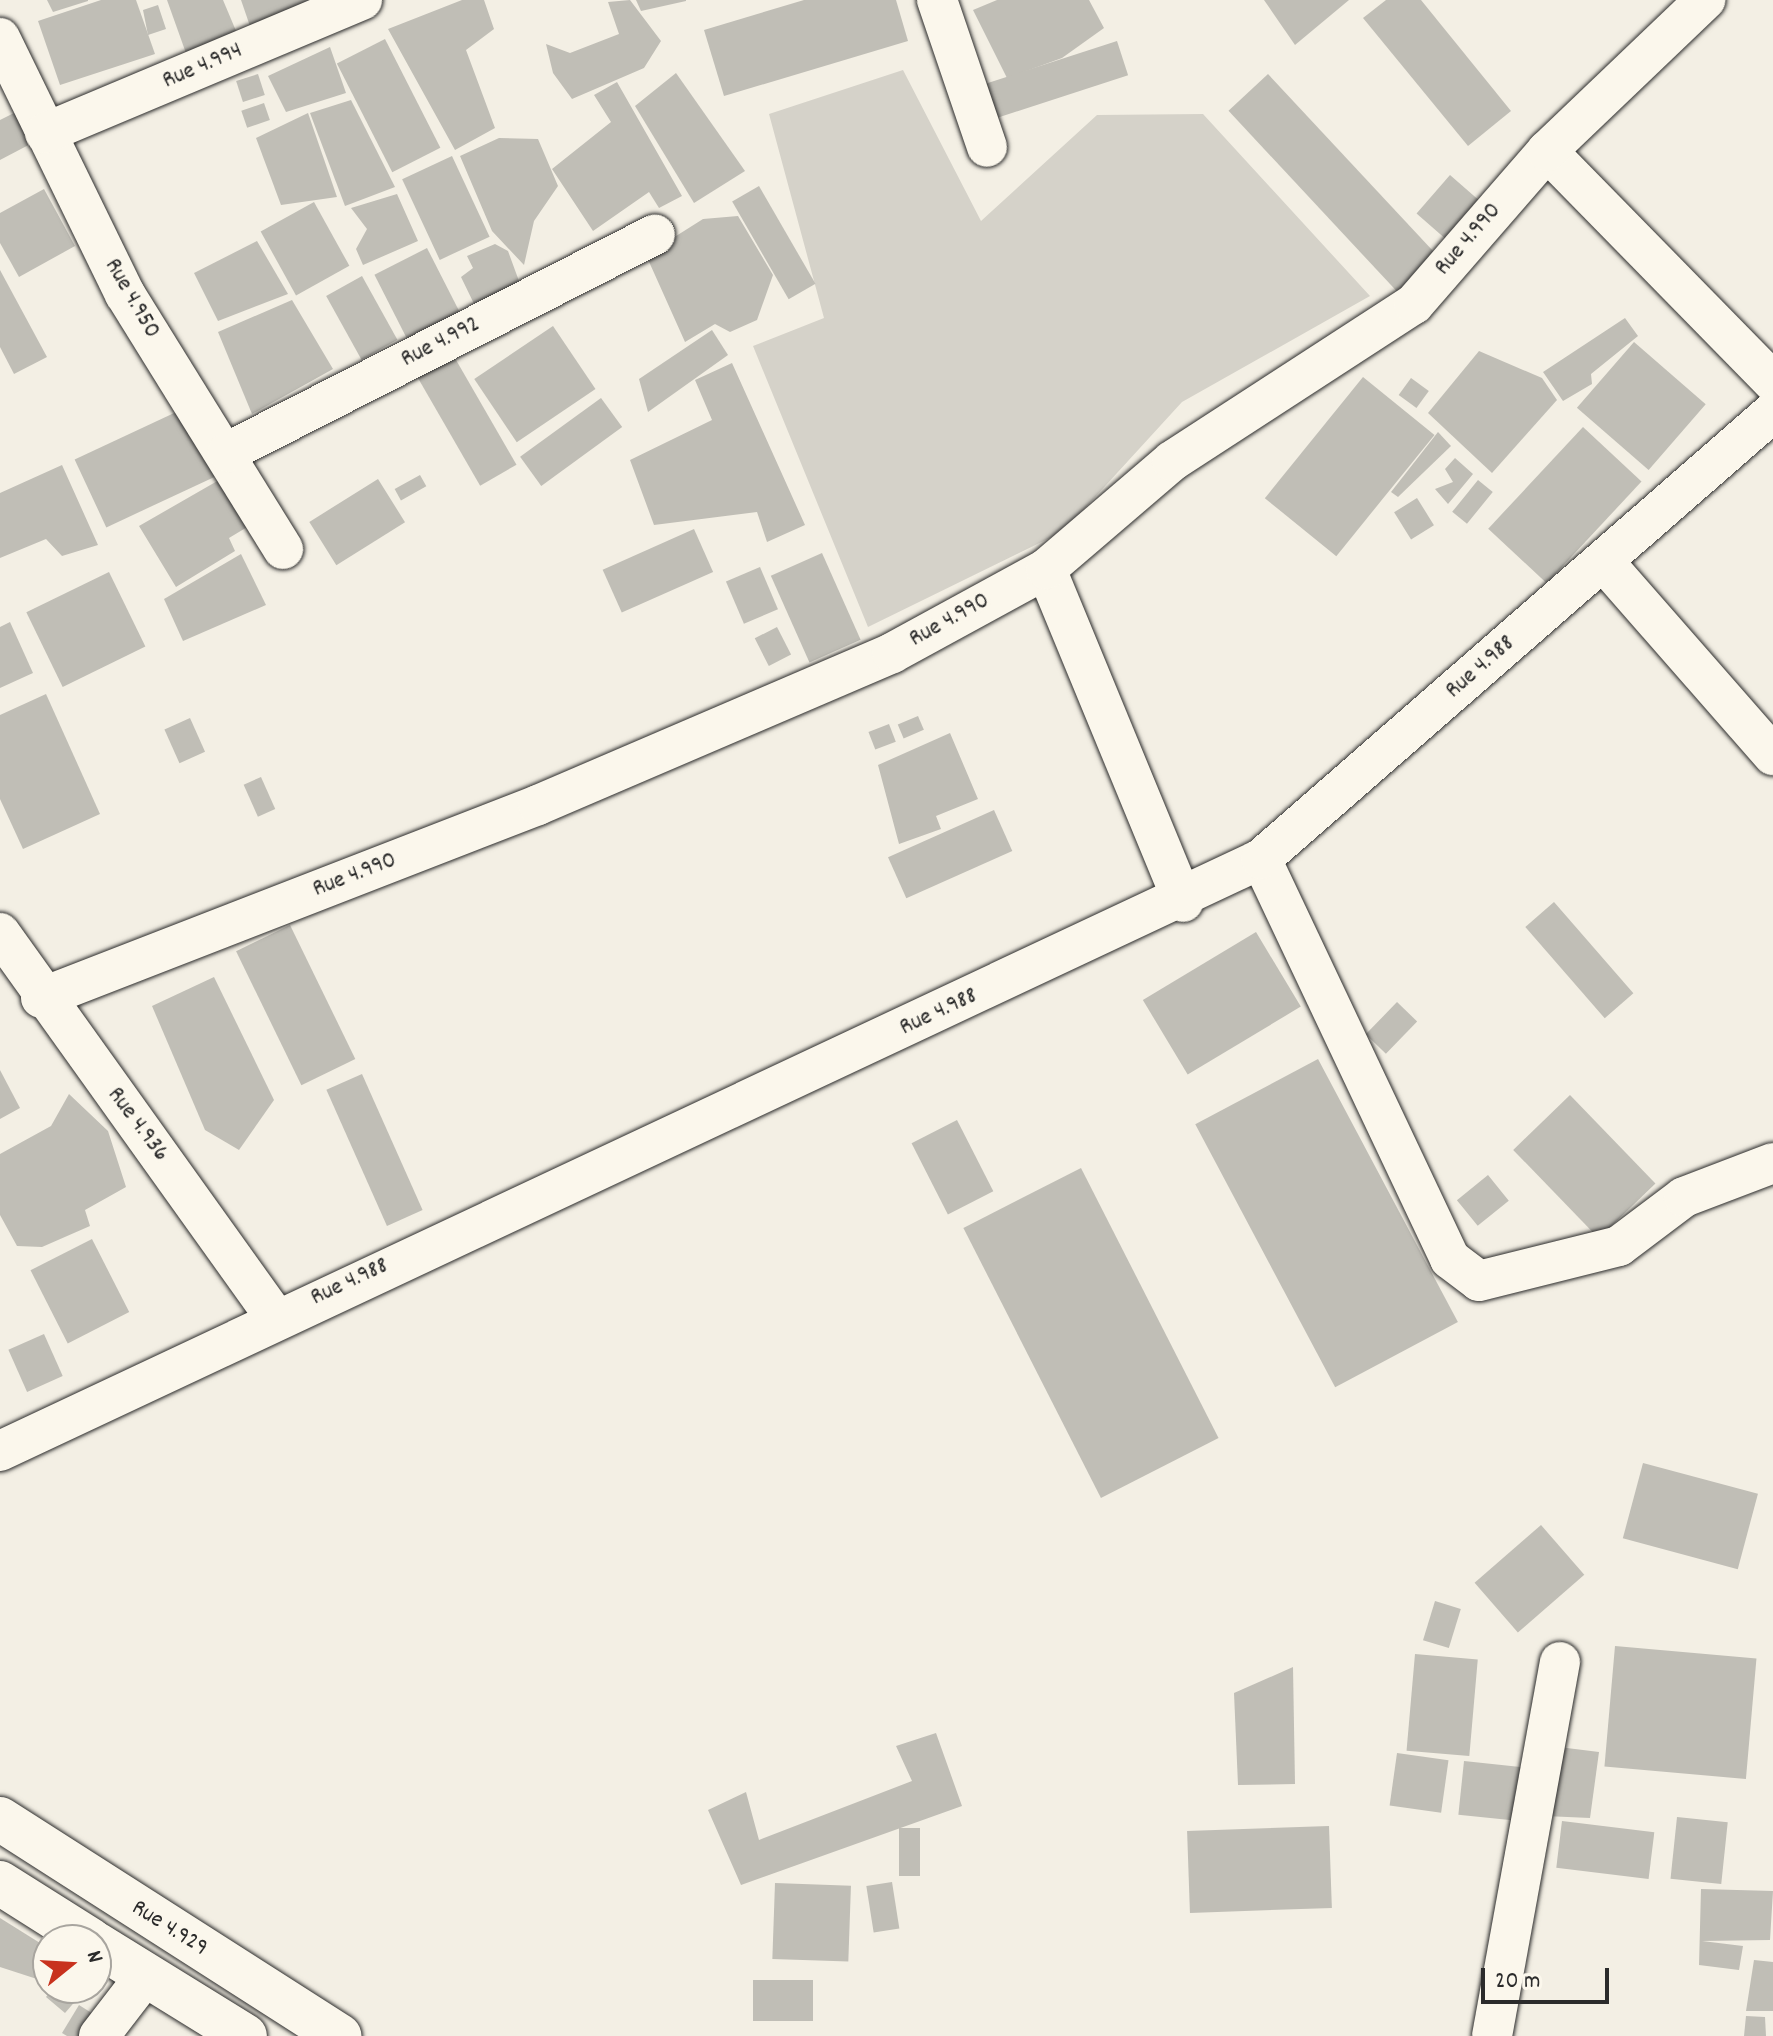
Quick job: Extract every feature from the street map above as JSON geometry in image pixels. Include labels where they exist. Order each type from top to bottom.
[{"type":"main road","name":"Rue 4.929","points":[[0,1819],[339,2036]]},
{"type":"main road","points":[[0,1883],[65,1924]]},
{"type":"main road","points":[[112,1954],[245,2036]]},
{"type":"street","name":"Rue 4.994","points":[[45,133],[362,0]]},
{"type":"street","points":[[937,0],[987,147]]},
{"type":"street","name":"Rue 4.990","points":[[41,998],[538,805],[892,653],[1046,569],[1172,461],[1414,304],[1547,151],[1705,0]]},
{"type":"street","name":"Rue 4.950","points":[[0,38],[125,294],[228,452],[283,549]]},
{"type":"street","points":[[1547,151],[1773,382]]},
{"type":"street","name":"Rue 4.992","points":[[228,452],[655,234]]},
{"type":"street","name":"Rue 4.988","points":[[0,1451],[275,1317],[1183,902],[1261,859],[1773,412]]},
{"type":"street","points":[[1603,561],[1773,755]]},
{"type":"street","points":[[1046,569],[1183,902]]},
{"type":"street","points":[[1261,859],[1450,1259],[1479,1281],[1619,1246],[1684,1197],[1773,1163]]},
{"type":"street","name":"Rue 4.936","points":[[0,933],[41,998],[275,1317]]},
{"type":"street","points":[[1492,2036],[1560,1662]]},
{"type":"street","points":[[99,2036],[146,1975]]},
{"type":"shaded area","points":[[903,70],[981,221],[1097,115],[1203,114],[1370,296],[1182,402],[1064,531],[868,627],[753,346],[824,318],[769,114]]},
{"type":"building","points":[[47,0],[88,0],[88,1],[53,12]]},
{"type":"building","points":[[101,0],[136,0],[155,54],[60,85],[38,21]]},
{"type":"building","points":[[167,0],[223,0],[239,38],[187,56]]},
{"type":"building","points":[[241,0],[311,0],[251,29]]},
{"type":"building","points":[[462,0],[484,0],[494,29],[466,50],[495,128],[455,150],[388,29]]},
{"type":"building","points":[[630,0],[661,41],[644,68],[572,99],[553,73],[546,44],[570,53],[619,34],[608,2]]},
{"type":"building","points":[[636,0],[686,0],[686,1],[641,11]]},
{"type":"building","points":[[804,0],[896,0],[908,41],[724,96],[704,30]]},
{"type":"building","points":[[997,0],[1089,0],[1104,28],[1062,58],[1007,78],[973,10]]},
{"type":"building","points":[[1264,0],[1349,0],[1295,45]]},
{"type":"building","points":[[1386,0],[1421,0],[1511,111],[1468,146],[1363,18]]},
{"type":"building","points":[[158,5],[166,29],[148,35],[143,10]]},
{"type":"building","points":[[385,39],[440,148],[392,172],[337,64]]},
{"type":"building","points":[[1117,41],[1128,75],[996,118],[985,84]]},
{"type":"building","points":[[330,47],[346,93],[286,112],[268,76]]},
{"type":"building","points":[[676,73],[745,171],[694,203],[635,106]]},
{"type":"building","points":[[258,74],[265,95],[243,102],[236,81]]},
{"type":"building","points":[[1268,74],[1443,261],[1403,298],[1229,111]]},
{"type":"building","points":[[617,82],[682,196],[659,208],[649,192],[593,231],[552,169],[611,122],[594,95]]},
{"type":"building","points":[[351,100],[395,187],[345,206],[310,113]]},
{"type":"building","points":[[264,103],[270,120],[247,128],[241,111]]},
{"type":"building","points":[[24,108],[40,139],[0,160],[0,120]]},
{"type":"building","points":[[308,113],[337,197],[281,205],[256,138]]},
{"type":"building","points":[[499,138],[538,139],[558,186],[534,221],[524,265],[492,231],[460,156]]},
{"type":"building","points":[[452,156],[490,237],[440,260],[402,179]]},
{"type":"building","points":[[1450,175],[1481,202],[1447,240],[1417,213]]},
{"type":"building","points":[[759,186],[816,284],[789,299],[732,202]]},
{"type":"building","points":[[44,189],[75,246],[19,277],[0,243],[0,213]]},
{"type":"building","points":[[397,194],[418,241],[363,265],[356,249],[367,229],[351,208]]},
{"type":"building","points":[[314,202],[349,266],[296,295],[261,232]]},
{"type":"building","points":[[738,216],[773,275],[757,320],[730,332],[715,324],[685,342],[646,255],[703,219]]},
{"type":"building","points":[[257,241],[288,294],[218,321],[194,273]]},
{"type":"building","points":[[495,244],[508,251],[523,292],[477,310],[461,277],[473,268],[467,256]]},
{"type":"building","points":[[427,248],[465,323],[413,350],[374,275]]},
{"type":"building","points":[[0,270],[47,357],[14,374],[0,347]]},
{"type":"building","points":[[362,276],[397,340],[362,360],[326,296]]},
{"type":"building","points":[[292,300],[333,369],[252,414],[218,332]]},
{"type":"building","points":[[1625,318],[1638,336],[1591,374],[1592,384],[1563,401],[1543,372]]},
{"type":"building","points":[[553,326],[595,389],[517,442],[474,379]]},
{"type":"building","points":[[712,330],[728,355],[648,412],[639,379]]},
{"type":"building","points":[[1634,342],[1706,404],[1649,470],[1577,408]]},
{"type":"building","points":[[1479,351],[1542,378],[1557,400],[1492,473],[1428,413]]},
{"type":"building","points":[[452,353],[516,465],[480,486],[416,374]]},
{"type":"building","points":[[732,363],[805,525],[767,542],[757,512],[654,525],[630,460],[712,420],[695,380]]},
{"type":"building","points":[[1363,377],[1434,435],[1336,556],[1265,498]]},
{"type":"building","points":[[1411,378],[1429,391],[1416,408],[1399,395]]},
{"type":"building","points":[[601,398],[622,427],[541,486],[520,457]]},
{"type":"building","points":[[187,407],[219,475],[106,527],[75,459]]},
{"type":"building","points":[[1583,427],[1642,482],[1547,583],[1488,529]]},
{"type":"building","points":[[1438,432],[1451,446],[1398,497],[1391,492]]},
{"type":"building","points":[[1455,458],[1473,474],[1448,504],[1435,489],[1453,482],[1445,469]]},
{"type":"building","points":[[62,465],[98,545],[62,556],[46,539],[0,558],[0,493]]},
{"type":"building","points":[[233,472],[259,520],[229,538],[235,551],[176,587],[139,526]]},
{"type":"building","points":[[420,475],[426,486],[401,500],[395,489]]},
{"type":"building","points":[[378,479],[405,522],[336,565],[309,522]]},
{"type":"building","points":[[1478,480],[1493,492],[1467,524],[1452,512]]},
{"type":"building","points":[[1417,498],[1434,525],[1411,539],[1394,512]]},
{"type":"building","points":[[694,529],[713,572],[622,613],[603,570]]},
{"type":"building","points":[[822,553],[861,640],[809,663],[771,576]]},
{"type":"building","points":[[241,554],[266,605],[183,641],[164,599]]},
{"type":"building","points":[[760,567],[778,609],[744,624],[726,581]]},
{"type":"building","points":[[109,572],[145,647],[63,687],[26,612]]},
{"type":"building","points":[[10,622],[33,673],[0,688],[0,627]]},
{"type":"building","points":[[777,627],[791,655],[769,666],[755,638]]},
{"type":"building","points":[[46,694],[100,814],[23,849],[0,799],[0,715]]},
{"type":"building","points":[[918,716],[924,730],[904,738],[898,725]]},
{"type":"building","points":[[190,718],[205,752],[179,763],[164,729]]},
{"type":"building","points":[[889,724],[896,742],[875,750],[868,732]]},
{"type":"building","points":[[950,733],[978,799],[936,816],[941,829],[899,844],[878,765]]},
{"type":"building","points":[[261,777],[275,809],[258,817],[244,785]]},
{"type":"building","points":[[994,810],[1012,851],[906,898],[888,857]]},
{"type":"building","points":[[1554,902],[1633,993],[1605,1018],[1525,927]]},
{"type":"building","points":[[290,925],[355,1059],[301,1085],[236,951]]},
{"type":"building","points":[[1256,932],[1301,1007],[1188,1075],[1143,1000]]},
{"type":"building","points":[[214,977],[274,1100],[239,1150],[205,1130],[152,1006]]},
{"type":"building","points":[[1397,1002],[1417,1021],[1386,1054],[1366,1034]]},
{"type":"building","points":[[1318,1059],[1458,1322],[1335,1387],[1195,1124]]},
{"type":"building","points":[[0,1070],[20,1108],[0,1119]]},
{"type":"building","points":[[362,1074],[423,1210],[387,1226],[326,1090]]},
{"type":"building","points":[[69,1094],[108,1131],[126,1187],[85,1210],[90,1226],[42,1247],[17,1246],[0,1215],[0,1154],[51,1126]]},
{"type":"building","points":[[1570,1095],[1655,1183],[1599,1238],[1513,1150]]},
{"type":"building","points":[[957,1120],[993,1191],[948,1214],[912,1143]]},
{"type":"building","points":[[1081,1168],[1219,1438],[1101,1498],[963,1228]]},
{"type":"building","points":[[1488,1175],[1509,1201],[1478,1226],[1457,1200]]},
{"type":"building","points":[[92,1239],[129,1312],[68,1343],[31,1270]]},
{"type":"building","points":[[44,1334],[63,1376],[27,1392],[8,1350]]},
{"type":"building","points":[[1643,1463],[1758,1494],[1738,1569],[1623,1538]]},
{"type":"building","points":[[1541,1525],[1584,1575],[1518,1633],[1475,1583]]},
{"type":"building","points":[[1435,1601],[1461,1609],[1449,1648],[1423,1640]]},
{"type":"building","points":[[1615,1646],[1756,1658],[1746,1779],[1604,1767]]},
{"type":"building","points":[[1415,1654],[1478,1659],[1469,1756],[1407,1751]]},
{"type":"building","points":[[1293,1667],[1295,1784],[1238,1785],[1234,1693]]},
{"type":"building","points":[[936,1733],[962,1806],[741,1885],[708,1810],[746,1792],[759,1840],[912,1781],[896,1746]]},
{"type":"building","points":[[1559,1747],[1599,1752],[1590,1818],[1545,1816]]},
{"type":"building","points":[[1397,1753],[1448,1760],[1441,1813],[1390,1805]]},
{"type":"building","points":[[1464,1761],[1523,1767],[1517,1821],[1458,1815]]},
{"type":"building","points":[[1677,1817],[1728,1822],[1721,1884],[1671,1879]]},
{"type":"building","points":[[1562,1821],[1654,1832],[1649,1879],[1556,1868]]},
{"type":"building","points":[[1329,1826],[1332,1908],[1190,1913],[1187,1831]]},
{"type":"building","points":[[899,1828],[920,1828],[920,1876],[899,1876]]},
{"type":"building","points":[[892,1882],[899,1928],[874,1932],[866,1886]]},
{"type":"building","points":[[775,1883],[851,1886],[848,1962],[772,1959]]},
{"type":"building","points":[[1701,1889],[1773,1891],[1770,1940],[1702,1941],[1743,1946],[1739,1970],[1699,1965]]},
{"type":"building","points":[[0,1918],[32,1938],[32,1977],[0,1967]]},
{"type":"building","points":[[1754,1960],[1773,1962],[1773,2011],[1746,2011]]},
{"type":"building","points":[[753,1980],[813,1980],[813,2021],[753,2021]]},
{"type":"building","points":[[54,2004],[73,2004],[65,2013]]},
{"type":"building","points":[[79,2005],[98,2017],[86,2036],[67,2036],[62,2033]]},
{"type":"building","points":[[1746,2016],[1765,2017],[1766,2036],[1744,2036]]}]
